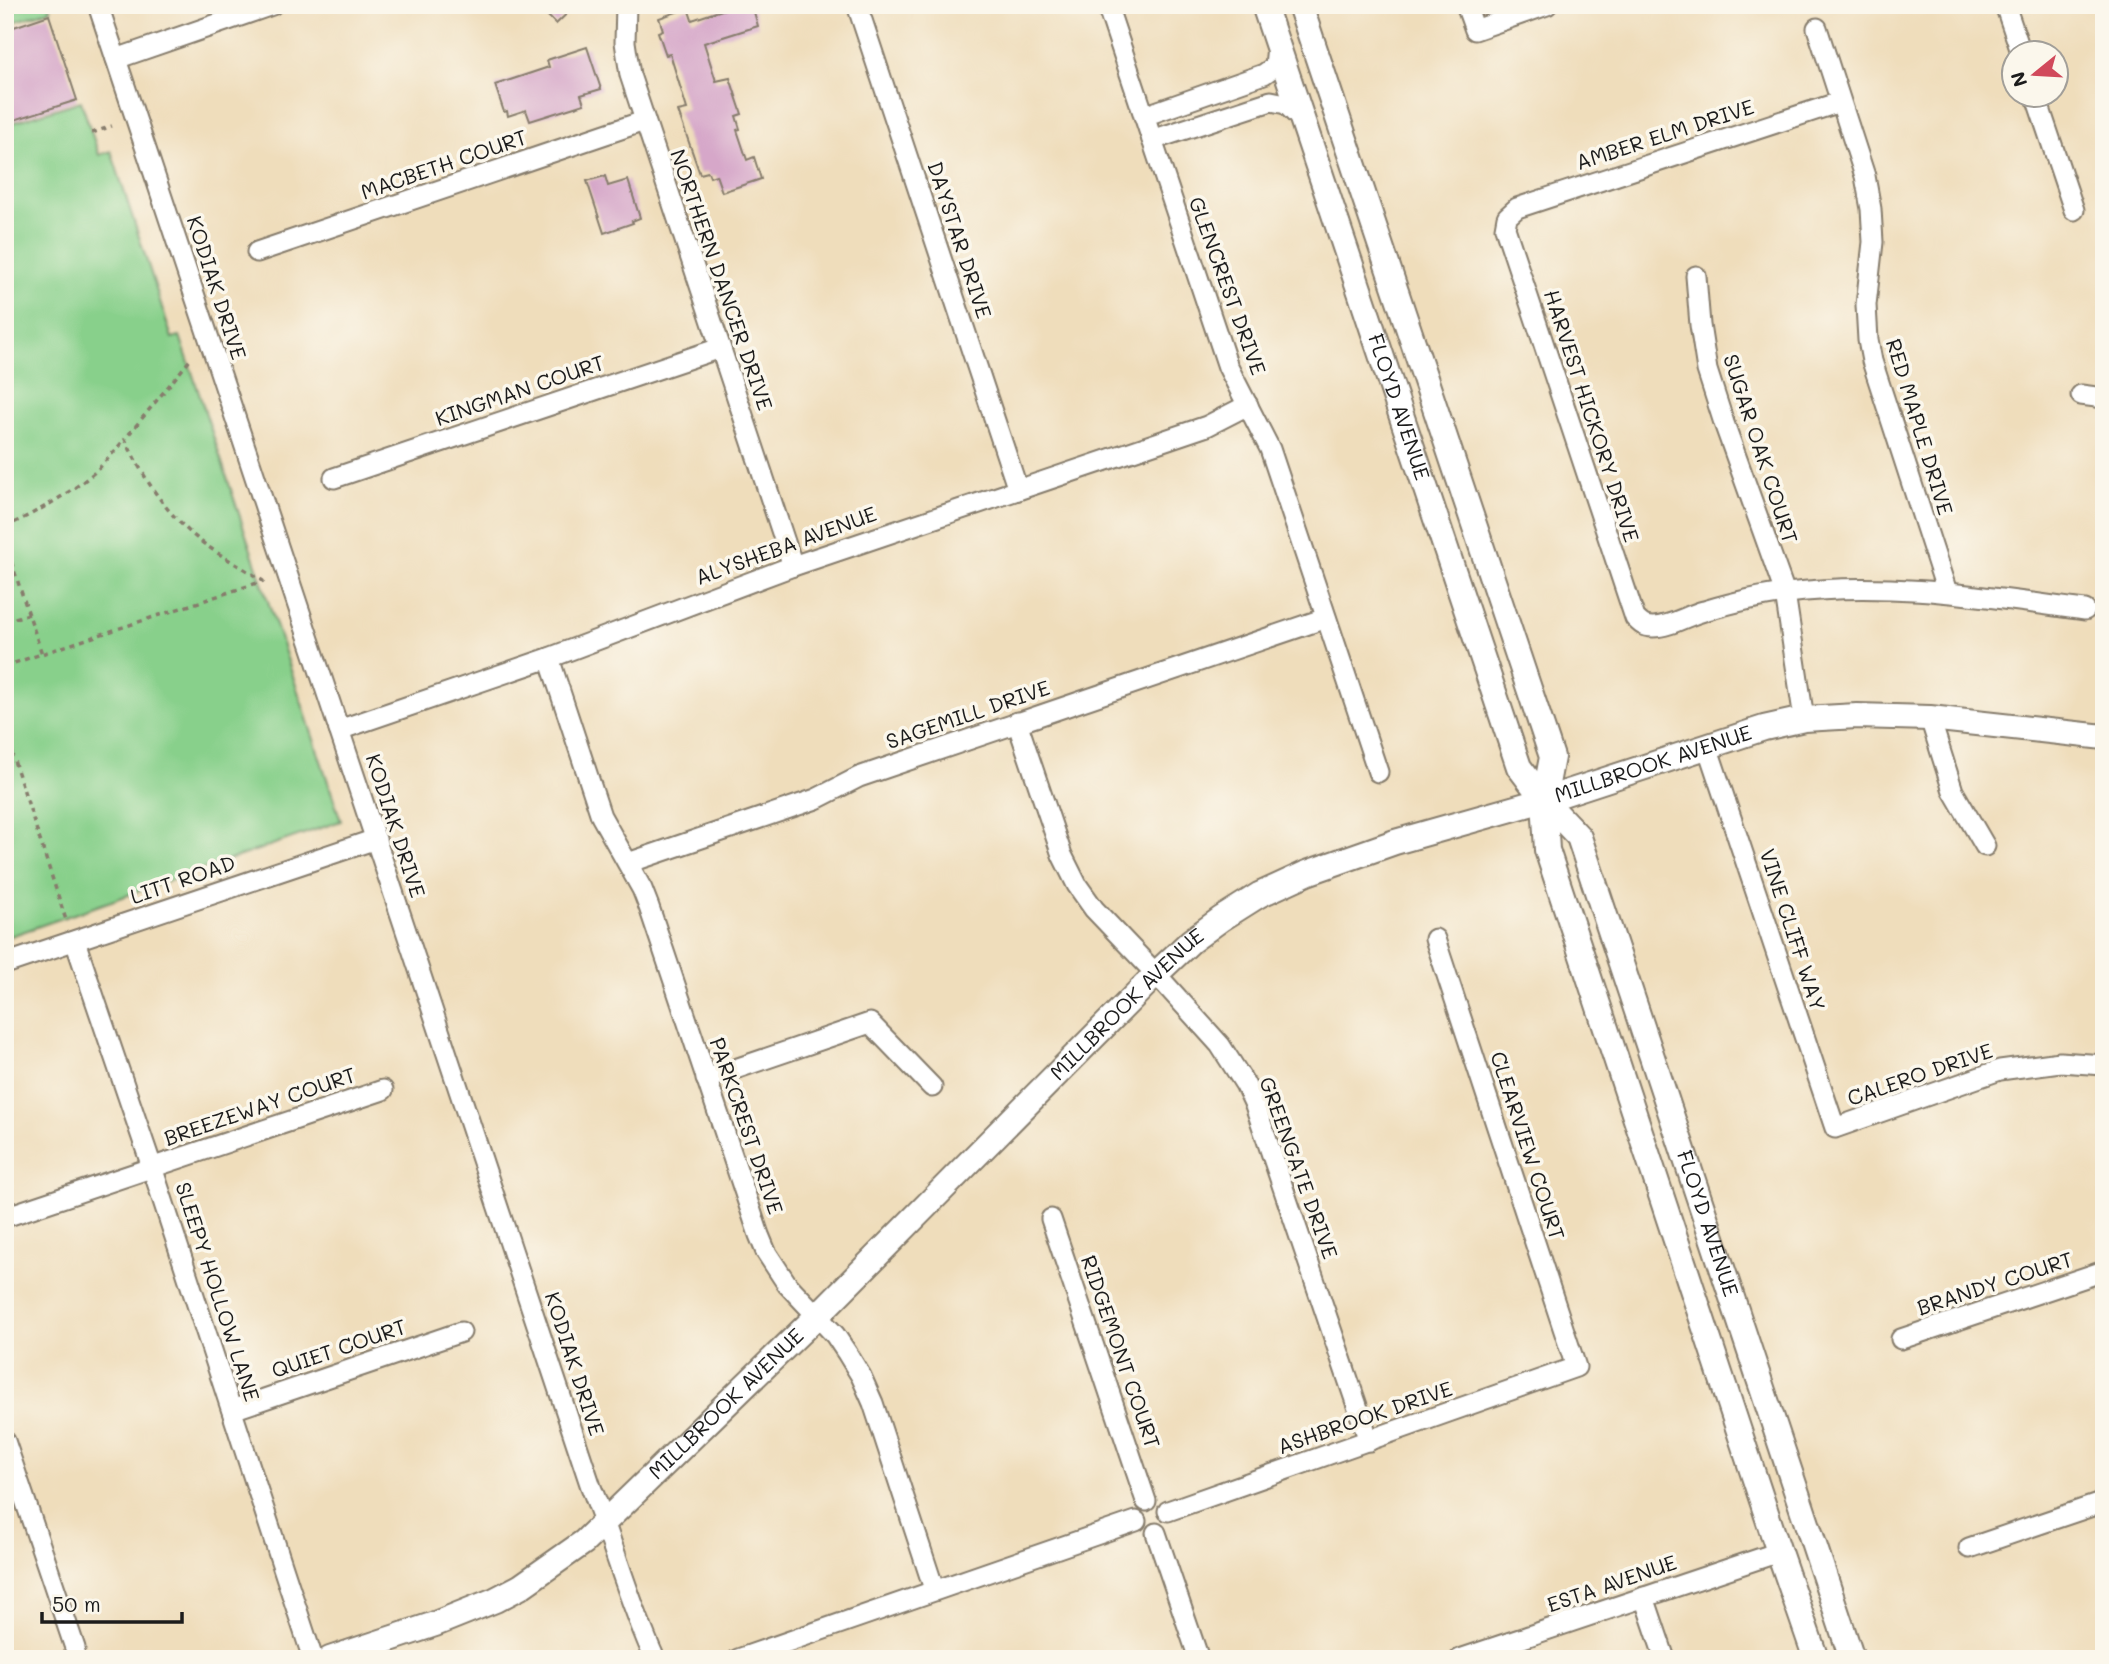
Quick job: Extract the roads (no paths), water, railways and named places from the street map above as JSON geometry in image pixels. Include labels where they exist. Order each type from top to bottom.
[{"type":"street","name":"KODIAK DRIVE","points":[[97,5],[591,1487],[638,1620],[656,1659]]},
{"type":"street","points":[[116,59],[272,5]]},
{"type":"street","name":"NORTHERN DANCER DRIVE","points":[[626,5],[625,42],[630,75],[793,566]]},
{"type":"street","name":"DAYSTAR DRIVE","points":[[857,5],[1018,490]]},
{"type":"street","name":"GLENCREST DRIVE","points":[[1107,5],[1228,367],[1270,449],[1378,772]]},
{"type":"street","name":"FLOYD AVENUE","points":[[1264,5],[1519,767],[1578,837],[1852,1659]]},
{"type":"street","name":"FLOYD AVENUE","points":[[1300,5],[1552,757],[1545,800],[1547,850],[1816,1659]]},
{"type":"street","points":[[1466,5],[1475,30],[1547,5]]},
{"type":"street","points":[[2005,5],[2016,38]]},
{"type":"street","name":"RED MAPLE DRIVE","points":[[1816,28],[1865,176],[1871,209],[1873,242],[1866,306],[1872,361],[1947,592]]},
{"type":"street","points":[[1144,116],[1264,74],[1275,66],[1278,45]]},
{"type":"street","points":[[1152,140],[1271,101],[1286,104],[1303,120]]},
{"type":"street","name":"AMBER ELM DRIVE","points":[[1507,218],[1517,208],[1840,102]]},
{"type":"street","points":[[2040,108],[2074,210]]},
{"type":"street","name":"MACBETH COURT","points":[[257,252],[644,121]]},
{"type":"street","name":"HARVEST HICKORY DRIVE","points":[[1507,218],[1505,228],[1635,618],[1642,625],[1657,627],[1702,611],[1785,593]]},
{"type":"street","name":"SUGAR OAK COURT","points":[[1696,276],[1706,370],[1785,593],[1804,719]]},
{"type":"street","name":"KINGMAN COURT","points":[[334,478],[720,348]]},
{"type":"street","points":[[2081,395],[2104,398]]},
{"type":"street","name":"ALYSHEBA AVENUE","points":[[340,730],[549,659],[793,566],[1207,426],[1248,405]]},
{"type":"street","points":[[1785,593],[1878,587],[1947,592],[2085,610]]},
{"type":"street","name":"SAGEMILL DRIVE","points":[[628,863],[816,799],[859,777],[1326,618]]},
{"type":"street","name":"PARKCREST DRIVE","points":[[549,659],[601,816],[649,906],[766,1252],[786,1284],[835,1335],[861,1376],[873,1403],[934,1590]]},
{"type":"street","name":"MILLBROOK AVENUE","points":[[330,1659],[435,1624],[495,1600],[551,1567],[584,1542],[817,1316],[1156,974],[1191,941],[1259,895],[1307,873],[1395,842],[1545,800],[1764,728],[1804,719],[1857,716],[1930,718],[2104,737]]},
{"type":"street","points":[[1930,718],[1953,791],[1985,846]]},
{"type":"street","name":"GREENGATE DRIVE","points":[[1017,722],[1062,855],[1077,885],[1094,909],[1220,1045],[1245,1084],[1255,1105],[1369,1441]]},
{"type":"street","name":"VINE CLIFF WAY","points":[[1707,746],[1835,1128]]},
{"type":"street","name":"LITT ROAD","points":[[5,964],[376,839]]},
{"type":"street","name":"CLEARVIEW COURT","points":[[1435,939],[1576,1367]]},
{"type":"street","name":"SLEEPY HOLLOW LANE","points":[[75,941],[313,1659]]},
{"type":"street","points":[[706,1079],[870,1023],[932,1087]]},
{"type":"street","name":"CALERO DRIVE","points":[[1835,1128],[2000,1070],[2060,1062],[2104,1065]]},
{"type":"street","name":"BREEZEWAY COURT","points":[[5,1217],[383,1090]]},
{"type":"street","name":"RIDGEMONT COURT","points":[[1051,1219],[1146,1501]]},
{"type":"street","name":"BRANDY COURT","points":[[1901,1339],[2104,1271]]},
{"type":"street","name":"QUIET COURT","points":[[232,1410],[461,1332]]},
{"type":"street","name":"ASHBROOK DRIVE","points":[[1168,1511],[1576,1367]]},
{"type":"street","points":[[5,1441],[75,1648]]},
{"type":"street","points":[[1146,1501],[1159,1501],[1168,1511],[1167,1524],[1156,1533],[1142,1530],[1136,1521],[1136,1510],[1146,1501]]},
{"type":"street","points":[[1969,1548],[2104,1502]]},
{"type":"street","points":[[738,1659],[1136,1521]]},
{"type":"street","points":[[1156,1533],[1199,1659]]},
{"type":"street","name":"ESTA AVENUE","points":[[1460,1659],[1779,1552]]},
{"type":"street","points":[[1644,1597],[1665,1659]]}]
